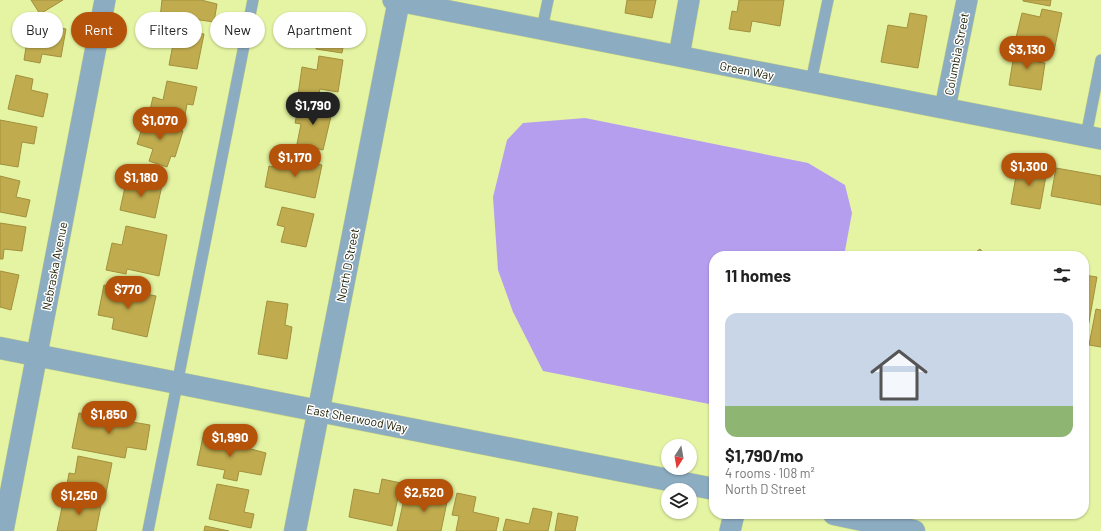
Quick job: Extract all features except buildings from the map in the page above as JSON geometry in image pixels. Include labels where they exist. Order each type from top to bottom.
[{"type":"street","name":"Nebraska Avenue","points":[[4,531],[105,0]]},
{"type":"street","name":"Green Way","points":[[397,0],[1093,138]]},
{"type":"street","name":"North D Street","points":[[295,531],[397,0]]},
{"type":"street","points":[[679,56],[690,0]]},
{"type":"street","name":"Columbia Street","points":[[945,108],[967,0]]},
{"type":"street","name":"East Sherwood Way","points":[[0,348],[709,488]]},
{"type":"street","points":[[730,531],[733,519]]},
{"type":"street","points":[[858,519],[914,531]]},
{"type":"lane","points":[[148,531],[253,0]]},
{"type":"lane","points":[[542,29],[548,0]]},
{"type":"lane","points":[[811,82],[828,0]]},
{"type":"lane","points":[[1093,138],[1101,60]]},
{"type":"shaded area","points":[[585,118],[808,163],[845,185],[852,213],[845,251],[709,251],[709,404],[543,371],[513,312],[498,270],[493,197],[507,140],[523,123]]}]
